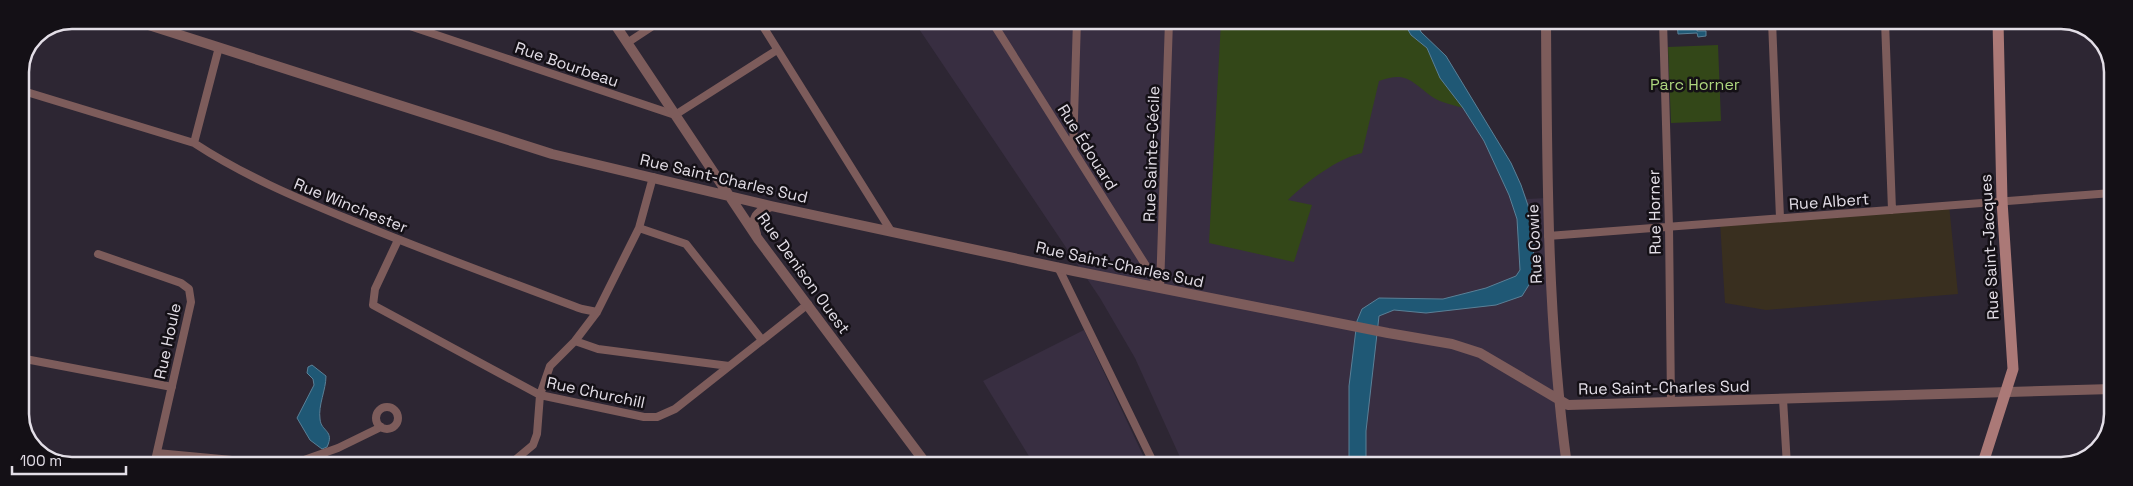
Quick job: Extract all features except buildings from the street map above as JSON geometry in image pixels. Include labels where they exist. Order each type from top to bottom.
[{"type":"main road","name":"Rue Saint-Jacques","points":[[1985,457],[2007,393],[2013,369],[2002,201],[1998,29]]},
{"type":"street","name":"Rue Saint-Charles Sud","points":[[162,29],[552,154],[728,194],[772,206],[1160,288],[1452,344],[1480,353],[1549,393],[1558,401],[1568,405],[2104,389]]},
{"type":"street","name":"Rue Bourbeau","points":[[419,29],[675,115]]},
{"type":"street","name":"Rue Denison Ouest","points":[[618,29],[758,239],[919,457]]},
{"type":"street","points":[[627,43],[648,29]]},
{"type":"street","points":[[764,29],[891,231]]},
{"type":"street","name":"Rue Édouard","points":[[997,29],[1160,288]]},
{"type":"street","points":[[1073,150],[1077,29]]},
{"type":"street","name":"Rue Sainte-Cécile","points":[[1160,288],[1169,29]]},
{"type":"street","name":"Rue Cowie","points":[[1546,29],[1548,236],[1558,401],[1566,457]]},
{"type":"street","name":"Rue Horner","points":[[1663,29],[1669,227],[1671,402]]},
{"type":"street","points":[[1772,29],[1780,218]]},
{"type":"street","points":[[1885,29],[1892,210]]},
{"type":"street","points":[[194,143],[219,47]]},
{"type":"street","points":[[675,115],[777,50]]},
{"type":"street","name":"Rue Winchester","points":[[29,93],[194,143],[266,185],[398,240],[573,306],[597,312]]},
{"type":"street","points":[[519,457],[533,445],[537,434],[540,395],[550,366],[575,341],[597,312],[639,228],[653,177]]},
{"type":"street","name":"Rue Albert","points":[[1548,236],[2104,194]]},
{"type":"street","points":[[758,239],[753,227],[755,218],[762,210],[772,206]]},
{"type":"street","points":[[639,228],[686,244],[762,340]]},
{"type":"street","name":"Rue Churchill","points":[[398,240],[375,289],[373,305],[540,395],[644,417],[657,417],[675,409],[808,304]]},
{"type":"street","name":"Rue Houle","points":[[98,254],[181,283],[189,289],[191,302],[156,457]]},
{"type":"street","points":[[1058,266],[1151,457]]},
{"type":"street","points":[[575,341],[598,349],[729,366]]},
{"type":"street","points":[[29,360],[172,387]]},
{"type":"street","points":[[1783,399],[1787,457]]},
{"type":"street","points":[[318,457],[381,427]]},
{"type":"street","points":[[157,453],[200,457]]},
{"type":"shaded area","points":[[919,29],[1420,29],[1446,56],[1511,163],[1527,199],[1547,198],[1566,457],[1180,457],[1135,358],[1100,298]]},
{"type":"shaded area","points":[[1949,205],[1958,294],[1766,310],[1725,303],[1720,222]]},
{"type":"shaded area","points":[[1084,330],[1144,457],[1029,457],[983,381]]},
{"type":"green space","points":[[1221,29],[1408,29],[1411,35],[1427,48],[1440,78],[1463,108],[1437,100],[1415,83],[1403,78],[1389,78],[1379,81],[1362,153],[1333,165],[1288,200],[1312,205],[1294,262],[1209,243]]},
{"type":"green space","name":"Parc Horner","points":[[1718,45],[1721,121],[1671,123],[1668,47]]},
{"type":"water","points":[[1408,29],[1420,29],[1446,56],[1511,163],[1521,185],[1535,226],[1532,280],[1522,296],[1496,305],[1426,313],[1394,310],[1379,316],[1366,431],[1366,457],[1349,457],[1349,386],[1357,321],[1362,309],[1379,298],[1443,299],[1486,288],[1516,276],[1520,270],[1517,219],[1509,195],[1484,141],[1463,108],[1440,78],[1427,48],[1411,35]]},
{"type":"water","points":[[1678,29],[1706,31],[1706,36],[1698,37],[1697,33],[1678,34]]},
{"type":"water","points":[[312,365],[326,376],[320,414],[321,423],[329,434],[329,441],[327,447],[322,449],[310,440],[297,418],[314,385],[313,379],[307,373],[308,367]]}]
